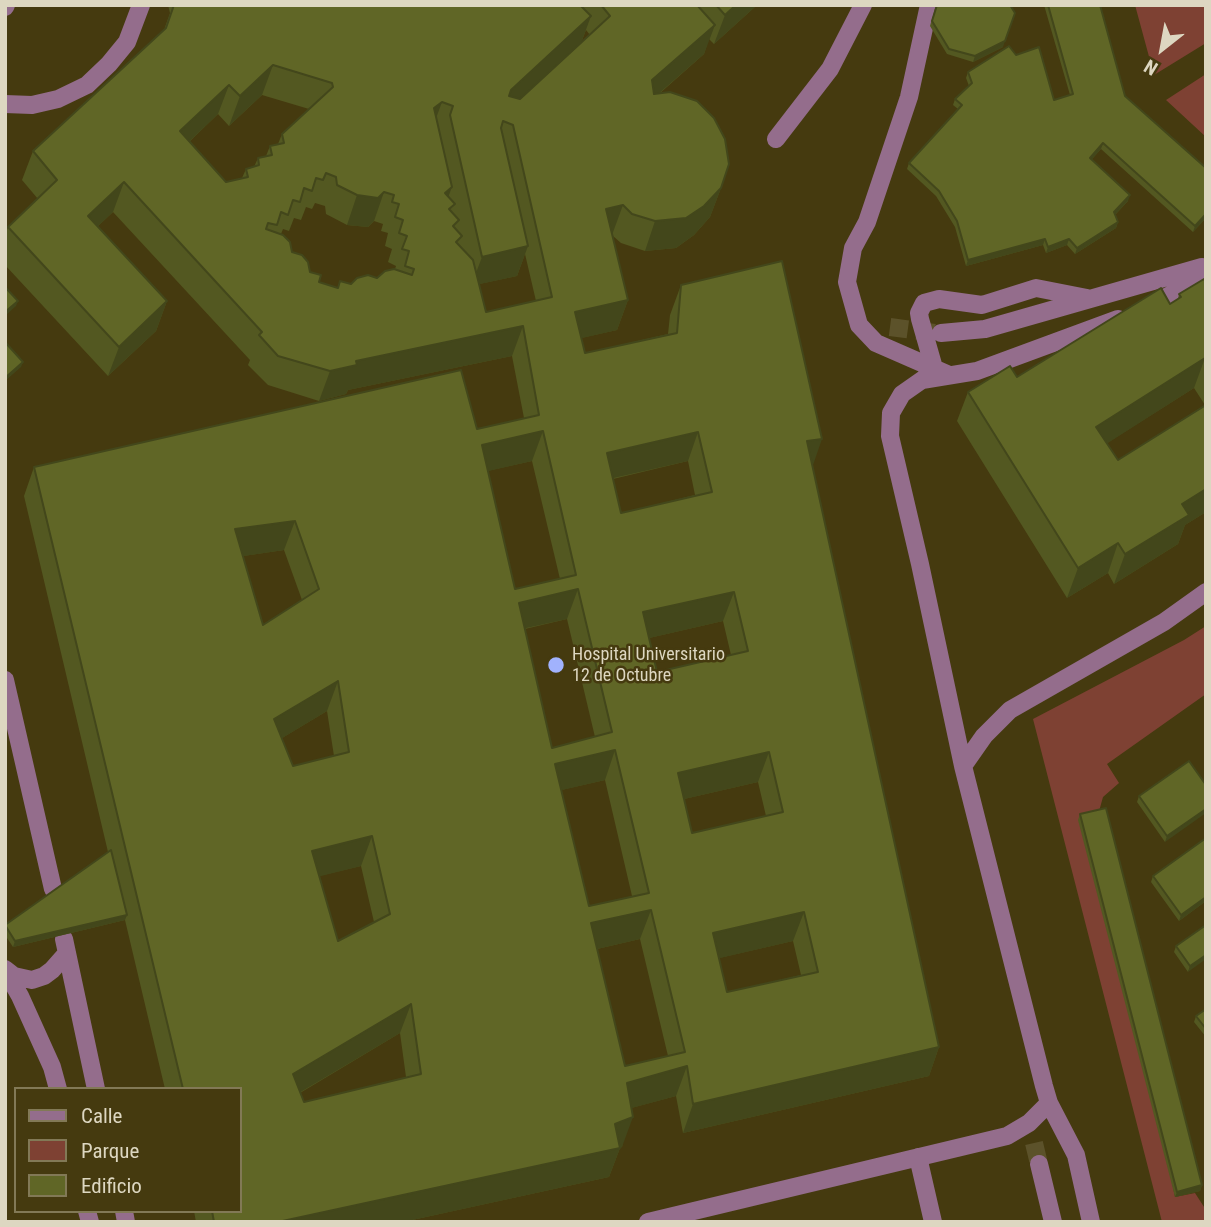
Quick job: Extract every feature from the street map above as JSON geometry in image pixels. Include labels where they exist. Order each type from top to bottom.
[{"type":"lane","points":[[5,104],[32,105],[58,99],[87,85],[127,42],[141,5]]},
{"type":"lane","points":[[776,139],[830,69],[863,5]]},
{"type":"lane","points":[[929,5],[909,97],[867,222],[853,248],[847,282],[859,325],[876,343],[940,371],[977,371],[1140,311],[1174,293],[1206,268]]},
{"type":"lane","points":[[941,333],[985,329],[1206,268]]},
{"type":"lane","points":[[940,371],[926,346],[919,313],[924,303],[932,299],[982,305],[1036,288],[1091,299]]},
{"type":"lane","points":[[940,371],[902,394],[891,413],[890,436],[963,766],[1049,1103],[1076,1155],[1091,1222]]},
{"type":"lane","points":[[963,766],[984,736],[1010,710],[1164,622],[1206,592]]},
{"type":"lane","points":[[5,680],[52,889]]},
{"type":"lane","points":[[5,970],[14,976],[32,980],[44,976],[52,970],[65,946],[96,1087]]},
{"type":"lane","points":[[5,970],[36,1030],[57,1087]]},
{"type":"lane","points":[[648,1222],[1007,1136],[1020,1130],[1049,1103]]},
{"type":"lane","points":[[918,1157],[933,1222]]},
{"type":"lane","points":[[1039,1164],[1054,1222]]},
{"type":"green space","points":[[1135,5],[1206,5],[1206,43],[1154,75]]},
{"type":"green space","points":[[1206,74],[1206,137],[1166,100]]},
{"type":"green space","points":[[1206,626],[1206,694],[1107,764],[1119,783],[1103,797],[1098,815],[1175,1197],[1195,1193],[1206,1210],[1206,1222],[1162,1222],[1033,719]]},
{"type":"building","name":"Hospital Universitario 12 de Octubre","points":[[174,5],[580,5],[591,16],[511,90],[509,96],[520,99],[610,16],[601,5],[697,5],[715,25],[652,80],[654,94],[670,92],[697,101],[714,118],[725,139],[729,164],[721,188],[704,206],[686,218],[655,221],[632,214],[623,205],[606,209],[628,300],[575,312],[585,353],[677,333],[681,285],[782,261],[822,439],[807,441],[939,1047],[693,1104],[687,1066],[627,1083],[633,1117],[615,1124],[620,1148],[278,1222],[214,1222],[212,1213],[242,1213],[242,1087],[183,1087],[34,467],[461,370],[477,429],[539,415],[523,326],[356,361],[357,365],[330,371],[278,356],[259,335],[262,332],[124,182],[88,216],[167,301],[119,347],[8,227],[57,180],[33,151],[166,28]],"holes":[[[273,65],[332,83],[333,87],[282,134],[284,143],[270,146],[272,155],[258,158],[259,165],[246,169],[248,177],[226,182],[180,131],[229,85],[240,96]],[[442,102],[453,106],[450,115],[482,257],[528,246],[501,128],[503,121],[513,125],[552,297],[486,312],[473,260],[456,242],[462,236],[453,226],[459,220],[449,209],[455,204],[445,193],[452,187],[434,108]],[[326,173],[336,177],[337,185],[357,195],[378,198],[384,192],[394,195],[392,202],[399,204],[395,217],[403,220],[399,233],[407,236],[402,249],[409,251],[405,266],[414,269],[412,275],[394,269],[385,271],[377,278],[368,275],[357,278],[351,284],[340,281],[338,288],[319,282],[321,275],[310,272],[308,262],[302,255],[292,252],[290,242],[283,235],[266,229],[268,223],[277,225],[281,212],[288,215],[293,200],[300,202],[304,188],[312,191],[316,178],[323,180]],[[543,431],[576,575],[515,589],[482,445]],[[698,432],[712,492],[621,513],[607,453]],[[295,521],[319,589],[263,625],[235,529]],[[578,589],[612,732],[552,748],[519,603]],[[734,592],[748,651],[657,672],[643,612]],[[338,681],[349,752],[293,766],[274,719]],[[615,750],[649,893],[589,906],[555,764]],[[769,752],[783,812],[692,833],[678,773]],[[372,836],[390,914],[338,941],[312,851]],[[651,910],[685,1052],[625,1066],[591,923]],[[804,912],[818,972],[727,992],[713,933]],[[411,1004],[421,1074],[304,1102],[293,1074]]]},
{"type":"building","points":[[716,5],[736,5],[725,15]]},
{"type":"building","points":[[937,5],[1010,5],[1015,13],[1005,41],[975,56],[949,49],[932,21]]},
{"type":"building","points":[[1048,5],[1100,5],[1125,96],[1206,168],[1206,214],[1195,226],[1103,143],[1090,158],[1130,195],[1114,212],[1118,222],[1077,248],[1069,239],[1048,247],[1045,239],[968,260],[957,221],[939,191],[909,163],[962,105],[955,99],[972,83],[968,72],[1009,46],[1016,55],[1039,47],[1054,100],[1073,94]]},
{"type":"building","points":[[1204,279],[1206,359],[1096,427],[1118,460],[1206,405],[1206,489],[1182,504],[1189,515],[1125,554],[1118,543],[1078,568],[968,392],[1010,366],[1017,377],[1161,288],[1170,304],[1181,297],[1179,294]]},
{"type":"building","points":[[5,287],[18,301],[5,312]]},
{"type":"building","points":[[5,342],[23,362],[5,378]]},
{"type":"building","points":[[1189,761],[1206,785],[1206,809],[1167,836],[1139,796]]},
{"type":"building","points":[[1106,808],[1202,1185],[1177,1192],[1080,814]]},
{"type":"building","points":[[1206,838],[1206,897],[1181,915],[1153,876]]},
{"type":"building","points":[[111,850],[127,915],[15,941],[5,925]]},
{"type":"building","points":[[1206,925],[1206,955],[1190,966],[1176,946]]},
{"type":"building","points":[[1206,1009],[1206,1029],[1196,1016]]},
{"type":"tunnel","points":[[890,327],[935,333]]},
{"type":"tunnel","points":[[1034,1143],[1039,1164]]},
{"type":"place","name":"Hospital Universitario 12 de Octubre","points":[[556,665]]}]
